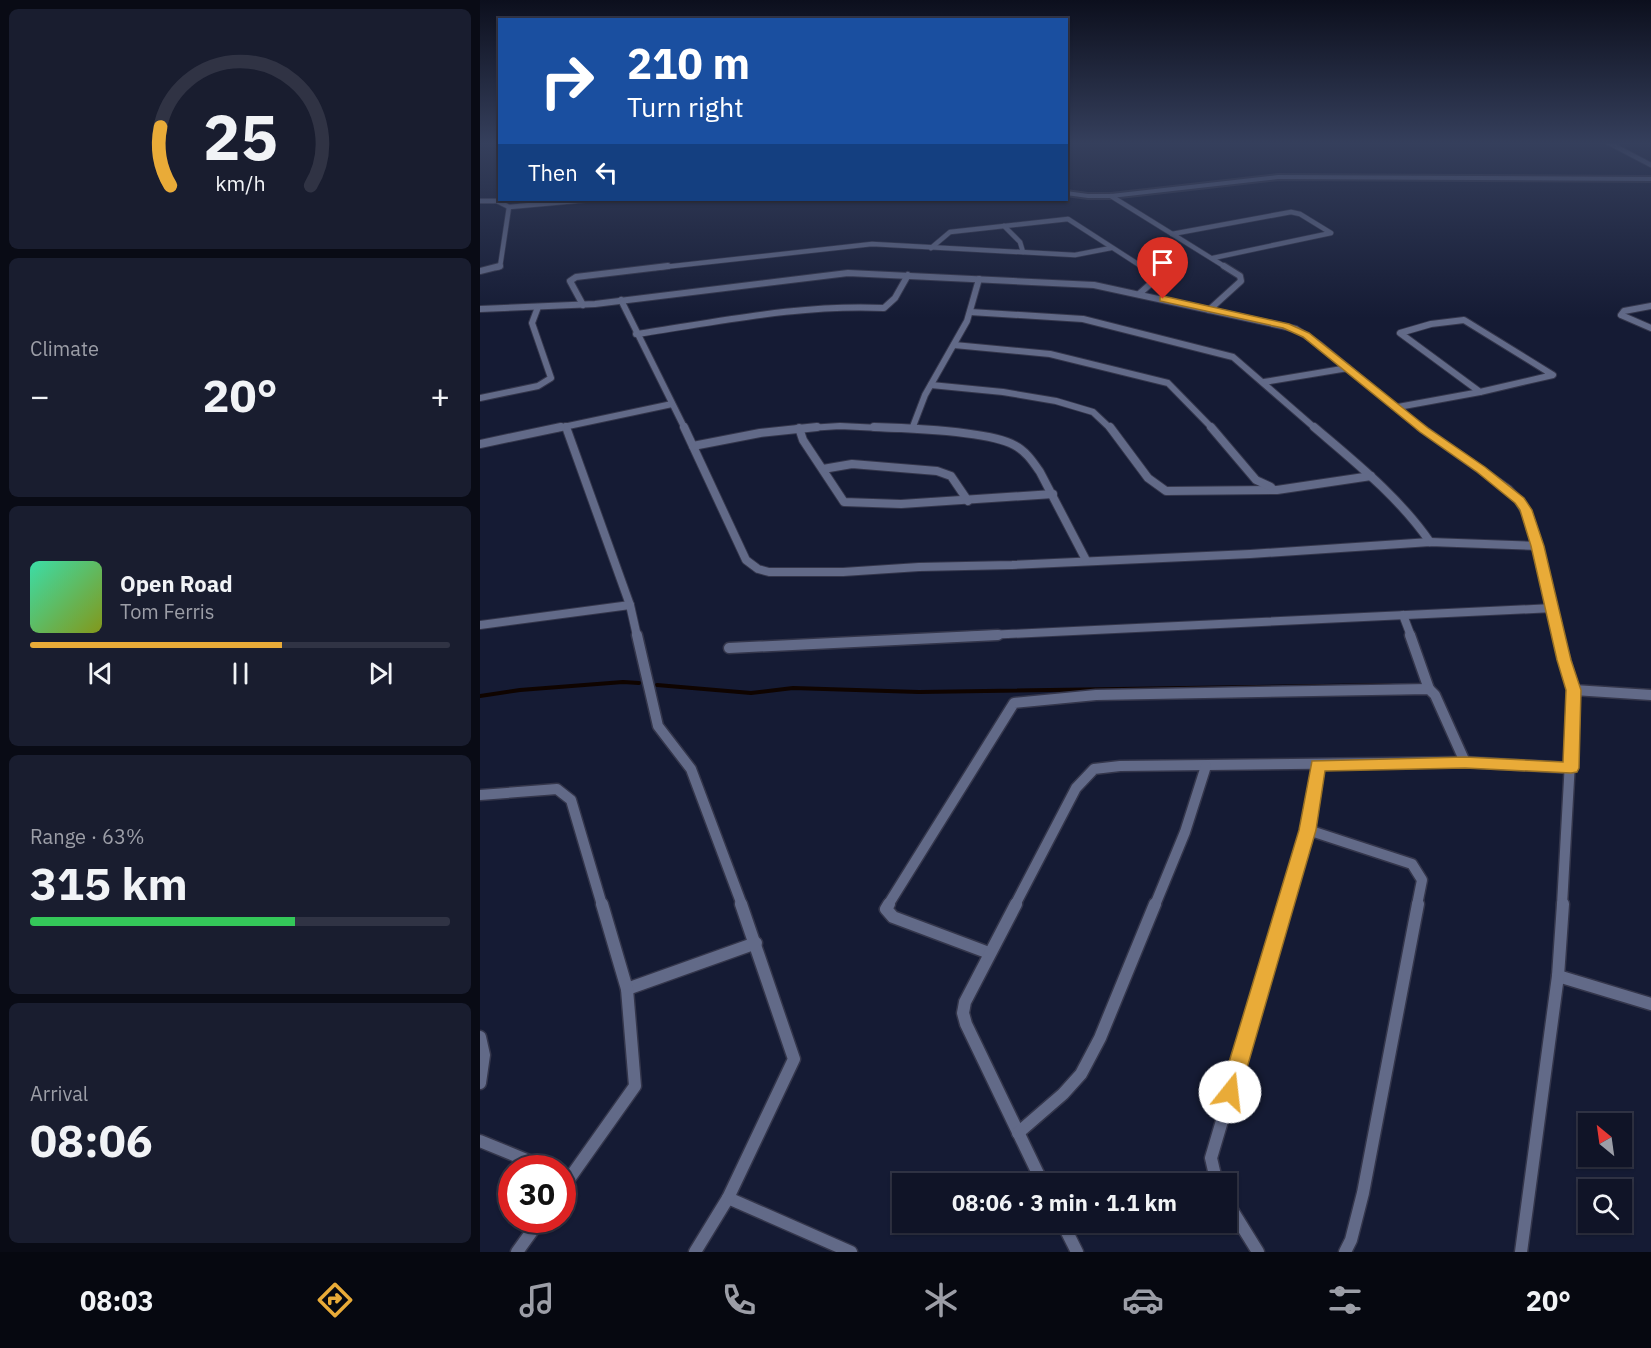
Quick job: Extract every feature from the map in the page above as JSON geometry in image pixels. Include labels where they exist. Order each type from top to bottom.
[{"type":"street","points":[[498,201],[509,207],[570,201]]},
{"type":"street","points":[[1120,201],[1213,258],[1241,278],[1209,310]]},
{"type":"street","points":[[480,271],[500,267],[509,207]]},
{"type":"street","points":[[1172,234],[1291,212],[1300,214],[1331,233],[1213,258]]},
{"type":"street","points":[[931,248],[948,233],[1068,219],[1156,276],[1140,294]]},
{"type":"street","points":[[1004,226],[1020,242],[1023,252]]},
{"type":"street","points":[[583,305],[570,282],[576,277],[859,245],[1079,254],[1111,248]]},
{"type":"street","points":[[480,309],[583,305],[822,275],[908,275],[1083,284],[1140,294],[1296,329],[1320,345],[1424,430],[1481,469],[1519,501],[1526,510],[1538,546],[1564,660],[1574,690],[1558,976],[1521,1252]]},
{"type":"street","points":[[636,334],[811,308],[842,306],[884,308],[895,298],[908,275]]},
{"type":"street","points":[[912,429],[931,385],[970,312],[979,279]]},
{"type":"street","points":[[621,300],[746,560],[762,571],[843,572],[1250,554],[1430,542],[1538,546]]},
{"type":"street","points":[[1651,306],[1624,311],[1621,315],[1651,328]]},
{"type":"street","points":[[480,398],[532,387],[551,378],[532,323],[538,307]]},
{"type":"street","points":[[970,312],[1089,321],[1233,357],[1371,477],[1417,523],[1430,542]]},
{"type":"street","points":[[1398,407],[1480,392],[1553,375],[1464,320],[1431,324],[1400,333],[1414,346],[1480,392]]},
{"type":"street","points":[[954,345],[1050,354],[1168,383],[1214,429],[1256,480],[1277,490]]},
{"type":"street","points":[[1264,382],[1348,368]]},
{"type":"street","points":[[931,385],[1030,395],[1095,413],[1107,424],[1137,464],[1158,487],[1166,491],[1277,490],[1371,477]]},
{"type":"street","points":[[480,444],[672,404]]},
{"type":"street","points":[[566,426],[630,605],[658,726],[691,769],[756,943],[794,1059],[728,1198],[695,1252]]},
{"type":"street","points":[[693,446],[799,428],[858,426],[986,437],[1013,445],[1029,458],[1053,494],[1086,560]]},
{"type":"street","points":[[799,428],[803,440],[844,502],[900,504],[1053,494]]},
{"type":"street","points":[[823,469],[852,464],[937,471],[951,476],[968,501]]},
{"type":"street","points":[[480,625],[630,605]]},
{"type":"street","points":[[729,648],[1553,608]]},
{"type":"street","points":[[1403,615],[1430,689],[1435,694],[1465,762]]},
{"type":"street","points":[[989,953],[893,917],[886,909],[954,796],[1014,703],[1096,695],[1430,689]]},
{"type":"street","points":[[1574,690],[1651,695]]},
{"type":"street","points":[[1038,1173],[966,1024],[963,1012],[965,1002],[989,953],[1037,866],[1076,788],[1087,774],[1103,767],[1120,766],[1465,762],[1571,768]]},
{"type":"street","points":[[1214,1173],[1211,1158],[1308,830],[1318,765]]},
{"type":"street","points":[[1018,1133],[1063,1094],[1081,1074],[1100,1038],[1185,832],[1206,766]]},
{"type":"street","points":[[480,795],[557,789],[571,800],[627,989],[635,1086],[576,1166]]},
{"type":"street","points":[[1308,830],[1412,864],[1418,869],[1422,880],[1363,1193],[1351,1240],[1345,1252]]},
{"type":"street","points":[[627,989],[756,943]]},
{"type":"street","points":[[1558,976],[1651,1004]]},
{"type":"street","points":[[480,1036],[484,1054],[480,1083]]},
{"type":"street","points":[[480,1141],[514,1155]]},
{"type":"street","points":[[728,1198],[851,1252]]},
{"type":"street","points":[[1237,1218],[1258,1252]]},
{"type":"street","points":[[517,1252],[531,1233]]},
{"type":"street","points":[[1068,1233],[1077,1252]]},
{"type":"waterway","points":[[480,696],[520,690],[623,682],[639,683]]},
{"type":"waterway","points":[[657,685],[751,693],[793,688],[919,692],[1391,685]]},
{"type":"route","points":[[1163,299],[1296,329],[1320,345],[1424,430],[1508,489],[1526,510],[1538,546],[1564,660],[1574,690],[1571,768],[1465,762],[1318,765],[1308,830],[1230,1092]]}]
